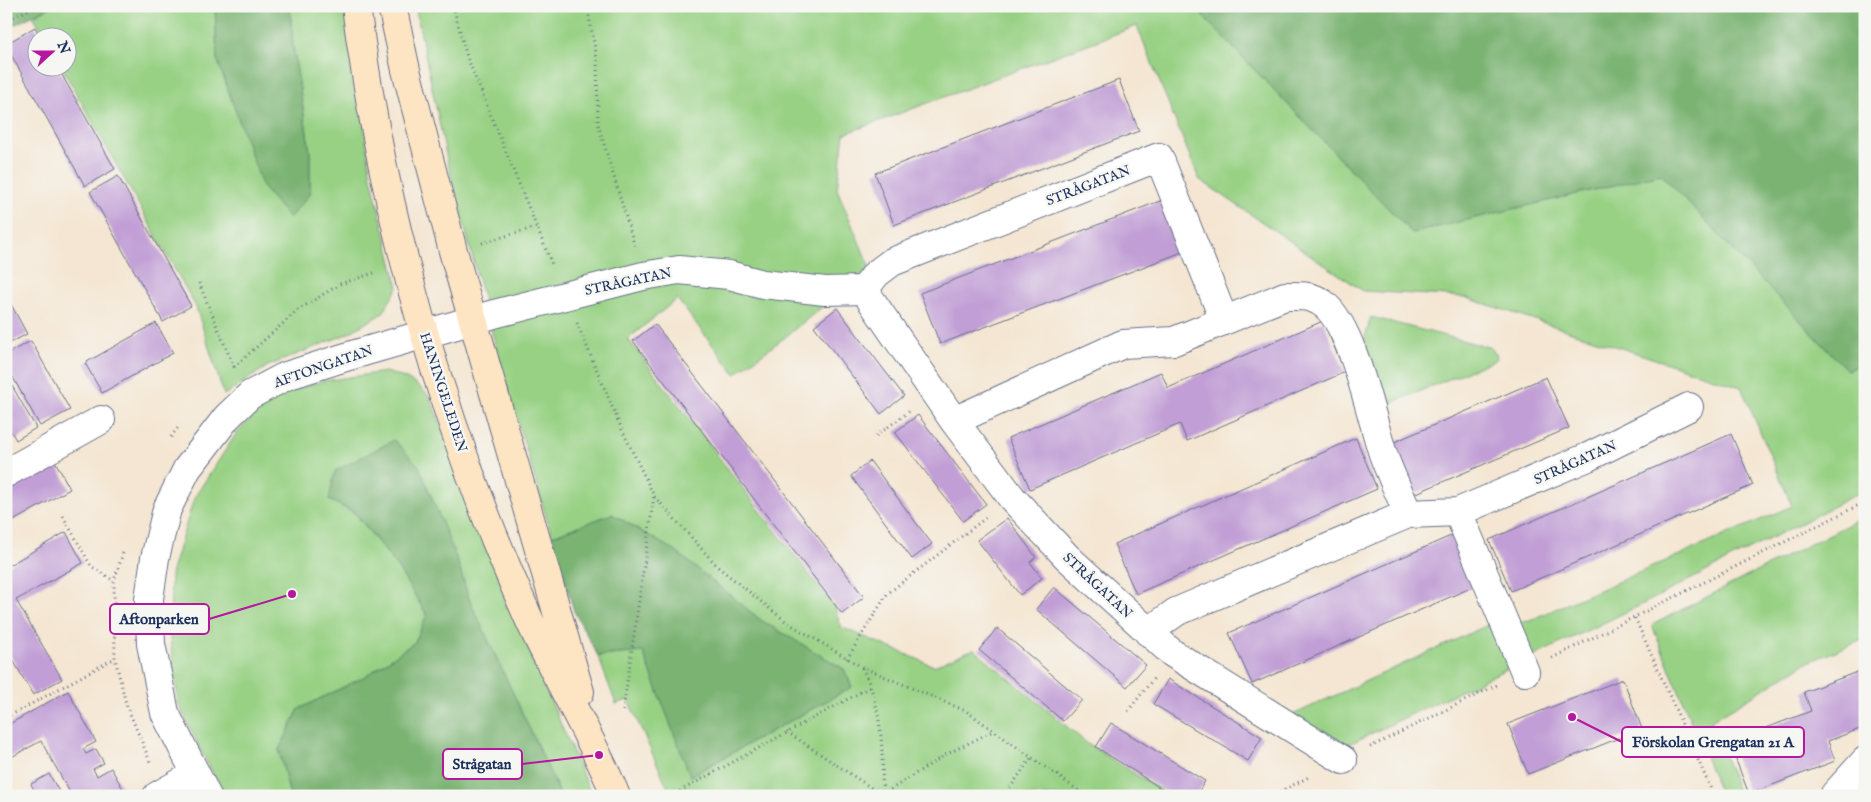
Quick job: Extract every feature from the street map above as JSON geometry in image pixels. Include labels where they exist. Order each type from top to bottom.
[{"type":"main road","name":"HANINGELEDEN","points":[[356,6],[366,83],[386,181],[425,334],[448,409],[482,506],[529,620],[599,755],[616,796]]},
{"type":"main road","name":"HANINGELEDEN","points":[[392,6],[406,70],[472,320],[599,755]]},
{"type":"street","name":"STRÅGATAN","points":[[864,290],[876,274],[892,262],[1159,158],[1224,320]]},
{"type":"street","name":"STRÅGATAN","points":[[425,334],[566,295],[644,276],[679,270],[729,275],[763,284],[826,291],[864,290]]},
{"type":"street","name":"STRÅGATAN","points":[[864,290],[954,422],[1012,498],[1068,558],[1172,653],[1343,760]]},
{"type":"street","points":[[954,422],[1124,344],[1174,341],[1285,296],[1303,296],[1320,301],[1332,313],[1364,382],[1383,454],[1408,514]]},
{"type":"street","name":"AFTONGATAN","points":[[161,794],[200,785],[165,713],[151,644],[149,599],[168,509],[187,468],[228,417],[250,395],[286,376],[425,334]]},
{"type":"street","name":"STRÅGATAN","points":[[1148,632],[1176,612],[1408,514],[1458,512],[1588,457],[1689,407]]},
{"type":"street","points":[[6,473],[101,420]]},
{"type":"street","points":[[1458,512],[1525,672]]},
{"type":"street","points":[[1838,795],[1865,761]]},
{"type":"path","points":[[6,23],[9,19],[36,6]]},
{"type":"path","points":[[453,6],[467,57],[622,430],[654,496],[718,568],[788,623],[862,667],[966,711],[1086,796]]},
{"type":"path","points":[[587,6],[597,59],[598,124],[644,276]]},
{"type":"path","points":[[453,251],[537,227]]},
{"type":"path","points":[[227,373],[298,310],[340,284],[406,263]]},
{"type":"path","points":[[199,283],[234,367]]},
{"type":"path","points":[[876,436],[933,393]]},
{"type":"path","points":[[169,439],[185,418]]},
{"type":"path","points":[[623,711],[654,496]]},
{"type":"path","points":[[847,658],[887,594],[1012,498]]},
{"type":"path","points":[[1271,796],[1525,672],[1865,502]]},
{"type":"path","points":[[63,516],[92,566],[114,581]]},
{"type":"path","points":[[125,544],[114,581],[115,658],[126,704],[161,794]]},
{"type":"path","points":[[1634,618],[1714,796]]},
{"type":"path","points":[[1128,711],[1172,653]]},
{"type":"path","points":[[6,718],[115,658]]},
{"type":"path","points":[[862,667],[872,686],[883,748],[882,796]]},
{"type":"path","points":[[671,796],[872,686]]},
{"type":"path","points":[[882,796],[946,755],[993,731]]},
{"type":"path","points":[[788,732],[882,796]]},
{"type":"path","points":[[1004,796],[1032,757]]},
{"type":"path","points":[[1284,789],[1287,796]]},
{"type":"path","points":[[6,790],[10,796]]},
{"type":"green space","points":[[6,6],[52,6],[6,29]]},
{"type":"green space","points":[[52,6],[215,6],[217,59],[289,218],[310,194],[310,152],[293,46],[290,6],[348,6],[371,177],[398,287],[383,313],[347,334],[268,366],[224,395],[196,307],[68,78],[78,78],[78,28],[40,28],[33,16]]},
{"type":"green space","points":[[215,6],[290,6],[293,46],[310,152],[310,194],[289,218],[263,188],[217,59]]},
{"type":"green space","points":[[415,6],[1193,6],[1412,233],[1661,174],[1847,370],[1865,363],[1865,490],[1641,605],[1343,747],[1286,718],[1490,624],[1530,620],[1792,506],[1741,387],[1464,297],[1363,291],[1199,179],[1137,26],[844,134],[837,189],[870,268],[784,338],[735,374],[677,299],[628,339],[835,608],[841,627],[934,666],[974,649],[1089,745],[1170,796],[669,796],[667,786],[628,700],[616,704],[598,656],[643,652],[691,776],[852,687],[844,669],[762,621],[675,551],[612,514],[552,536],[499,359],[447,160]]},
{"type":"green space","points":[[1193,6],[1865,6],[1865,363],[1847,370],[1661,174],[1412,233]]},
{"type":"green space","points":[[1371,317],[1492,348],[1497,359],[1382,407],[1361,351]]},
{"type":"green space","points":[[385,372],[410,381],[420,387],[430,397],[512,611],[592,796],[561,796],[469,599],[456,557],[329,500],[355,513],[396,565],[427,615],[415,642],[366,676],[299,709],[279,750],[290,796],[226,796],[203,755],[178,703],[170,638],[171,574],[194,498],[236,434],[258,411],[288,392],[322,381]]},
{"type":"green space","points":[[394,440],[419,466],[456,557],[469,599],[561,796],[290,796],[279,750],[299,709],[366,676],[415,642],[427,615],[396,565],[355,513],[329,500],[335,471]]},
{"type":"green space","points":[[612,514],[675,551],[762,621],[844,669],[852,687],[690,776],[643,652],[598,656],[574,611],[552,536]]},
{"type":"green space","points":[[1865,516],[1865,639],[1806,663],[1711,721],[1740,796],[1721,796],[1652,625]]},
{"type":"building","points":[[28,31],[28,78],[64,78],[115,169],[85,186],[6,44]]},
{"type":"building","points":[[1119,80],[1139,131],[894,225],[875,173]]},
{"type":"building","points":[[118,176],[191,306],[163,322],[90,192]]},
{"type":"building","points":[[1165,199],[1185,251],[940,344],[920,293]]},
{"type":"building","points":[[6,295],[27,334],[6,345]]},
{"type":"building","points":[[837,308],[904,396],[881,414],[814,326]]},
{"type":"building","points":[[1323,321],[1345,372],[1187,441],[1180,424],[1030,489],[1008,438],[1161,372],[1168,388]]},
{"type":"building","points":[[156,323],[173,353],[102,393],[85,363]]},
{"type":"building","points":[[655,324],[864,597],[842,614],[633,341]]},
{"type":"building","points":[[31,341],[70,410],[40,426],[6,365],[6,354]]},
{"type":"building","points":[[6,375],[36,428],[16,440],[6,423]]},
{"type":"building","points":[[1546,377],[1569,428],[1414,494],[1392,443]]},
{"type":"building","points":[[918,415],[986,504],[963,521],[895,432]]},
{"type":"building","points":[[1731,434],[1753,485],[1511,591],[1489,540]]},
{"type":"building","points":[[1356,438],[1377,489],[1136,594],[1114,544]]},
{"type":"building","points":[[55,461],[70,489],[6,525],[6,488]]},
{"type":"building","points":[[870,461],[932,544],[912,559],[851,476]]},
{"type":"building","points":[[1007,518],[1036,557],[1030,562],[1042,578],[1020,595],[977,540]]},
{"type":"building","points":[[66,532],[83,563],[16,600],[62,679],[33,695],[6,648],[6,567]]},
{"type":"building","points":[[1453,535],[1475,586],[1252,684],[1229,633]]},
{"type":"building","points":[[1054,587],[1146,665],[1127,687],[1036,609]]},
{"type":"building","points":[[997,628],[1082,700],[1063,721],[979,650]]},
{"type":"building","points":[[1865,669],[1865,727],[1828,741],[1835,761],[1749,794],[1729,742],[1811,711],[1804,692]]},
{"type":"building","points":[[1168,679],[1262,737],[1248,761],[1153,704]]},
{"type":"building","points":[[1623,679],[1642,729],[1528,774],[1508,724]]},
{"type":"building","points":[[68,691],[96,742],[83,749],[86,754],[96,749],[104,763],[93,769],[97,776],[111,768],[126,794],[123,796],[72,796],[41,741],[6,760],[6,726]]},
{"type":"building","points":[[1111,723],[1205,781],[1196,796],[1173,796],[1096,747]]},
{"type":"building","points":[[49,774],[60,793],[56,796],[37,796],[31,784]]},
{"type":"place","name":"Aftonparken","points":[[292,594]]},
{"type":"place","name":"Förskolan Grengatan 21 A","points":[[1572,717]]},
{"type":"place","name":"Strågatan","points":[[599,755]]}]
